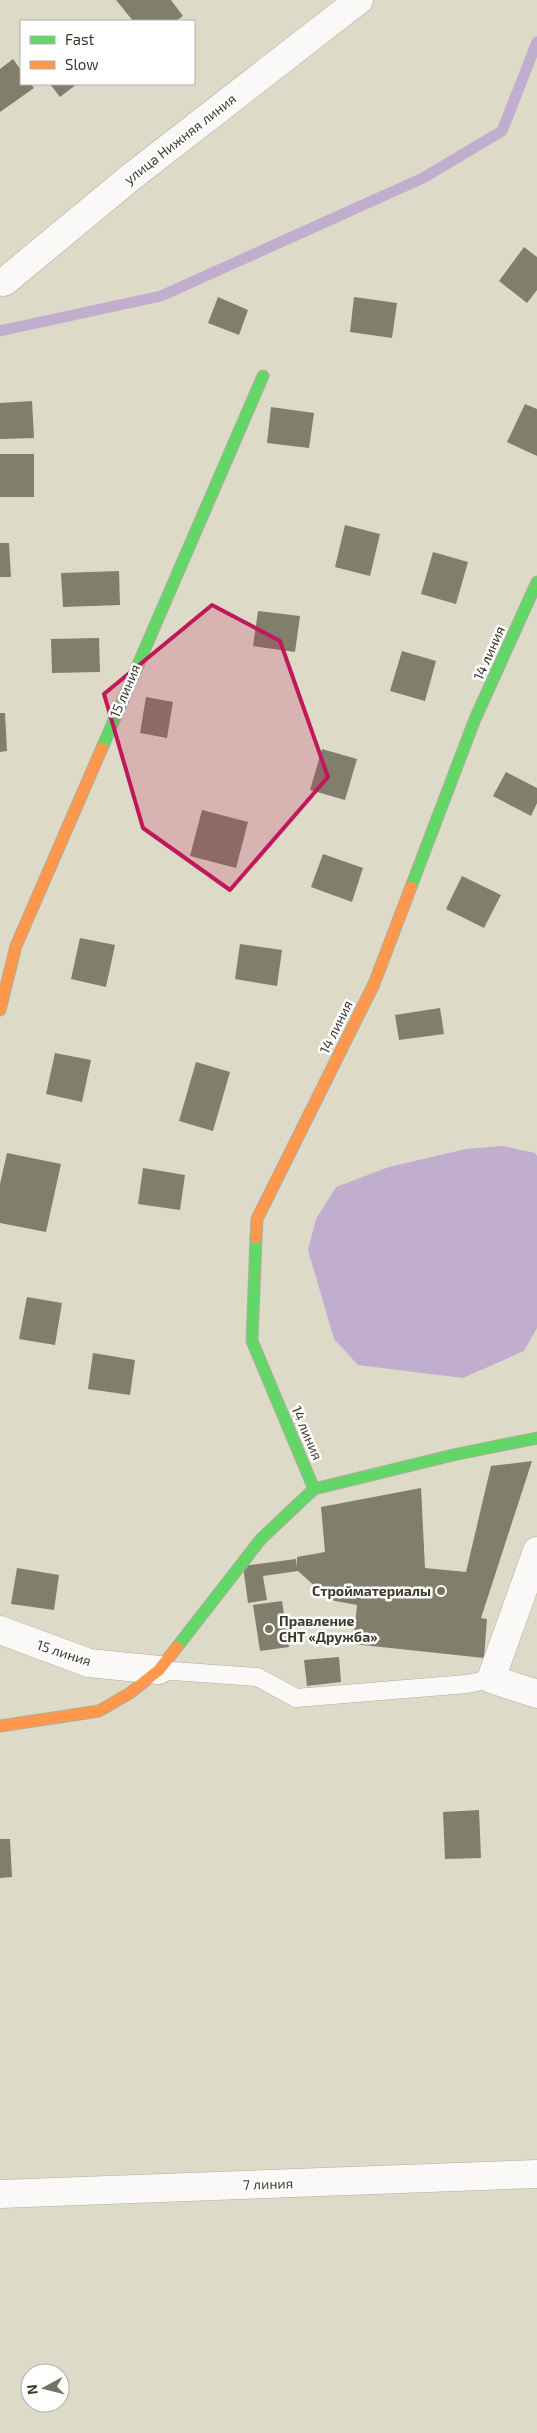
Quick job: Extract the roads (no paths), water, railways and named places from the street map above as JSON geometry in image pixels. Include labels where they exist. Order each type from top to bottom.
[{"type":"street","name":"улица Нижняя линия","points":[[4,282],[131,177],[359,0]]},
{"type":"street","name":"15 линия","points":[[0,1010],[16,946],[263,376]]},
{"type":"street","name":"14 линия","points":[[314,1489],[252,1341],[257,1219],[374,984],[475,719],[537,582]]},
{"type":"street","points":[[0,1726],[99,1712],[130,1693],[159,1670],[261,1539],[314,1489],[453,1455],[537,1438]]},
{"type":"street","points":[[537,1550],[490,1679],[537,1694]]},
{"type":"street","name":"15 линия","points":[[0,1630],[89,1663],[159,1670]]},
{"type":"street","name":"7 линия","points":[[0,2194],[537,2174]]},
{"type":"lane","points":[[159,1670],[257,1677],[296,1698],[467,1684],[490,1679]]},
{"type":"waterway","points":[[0,331],[161,296],[423,178],[502,131],[537,42]]},
{"type":"place","name":"Стройматериалы","points":[[441,1591]]},
{"type":"place","name":"Правление СНТ «Дружба»","points":[[269,1629]]}]
